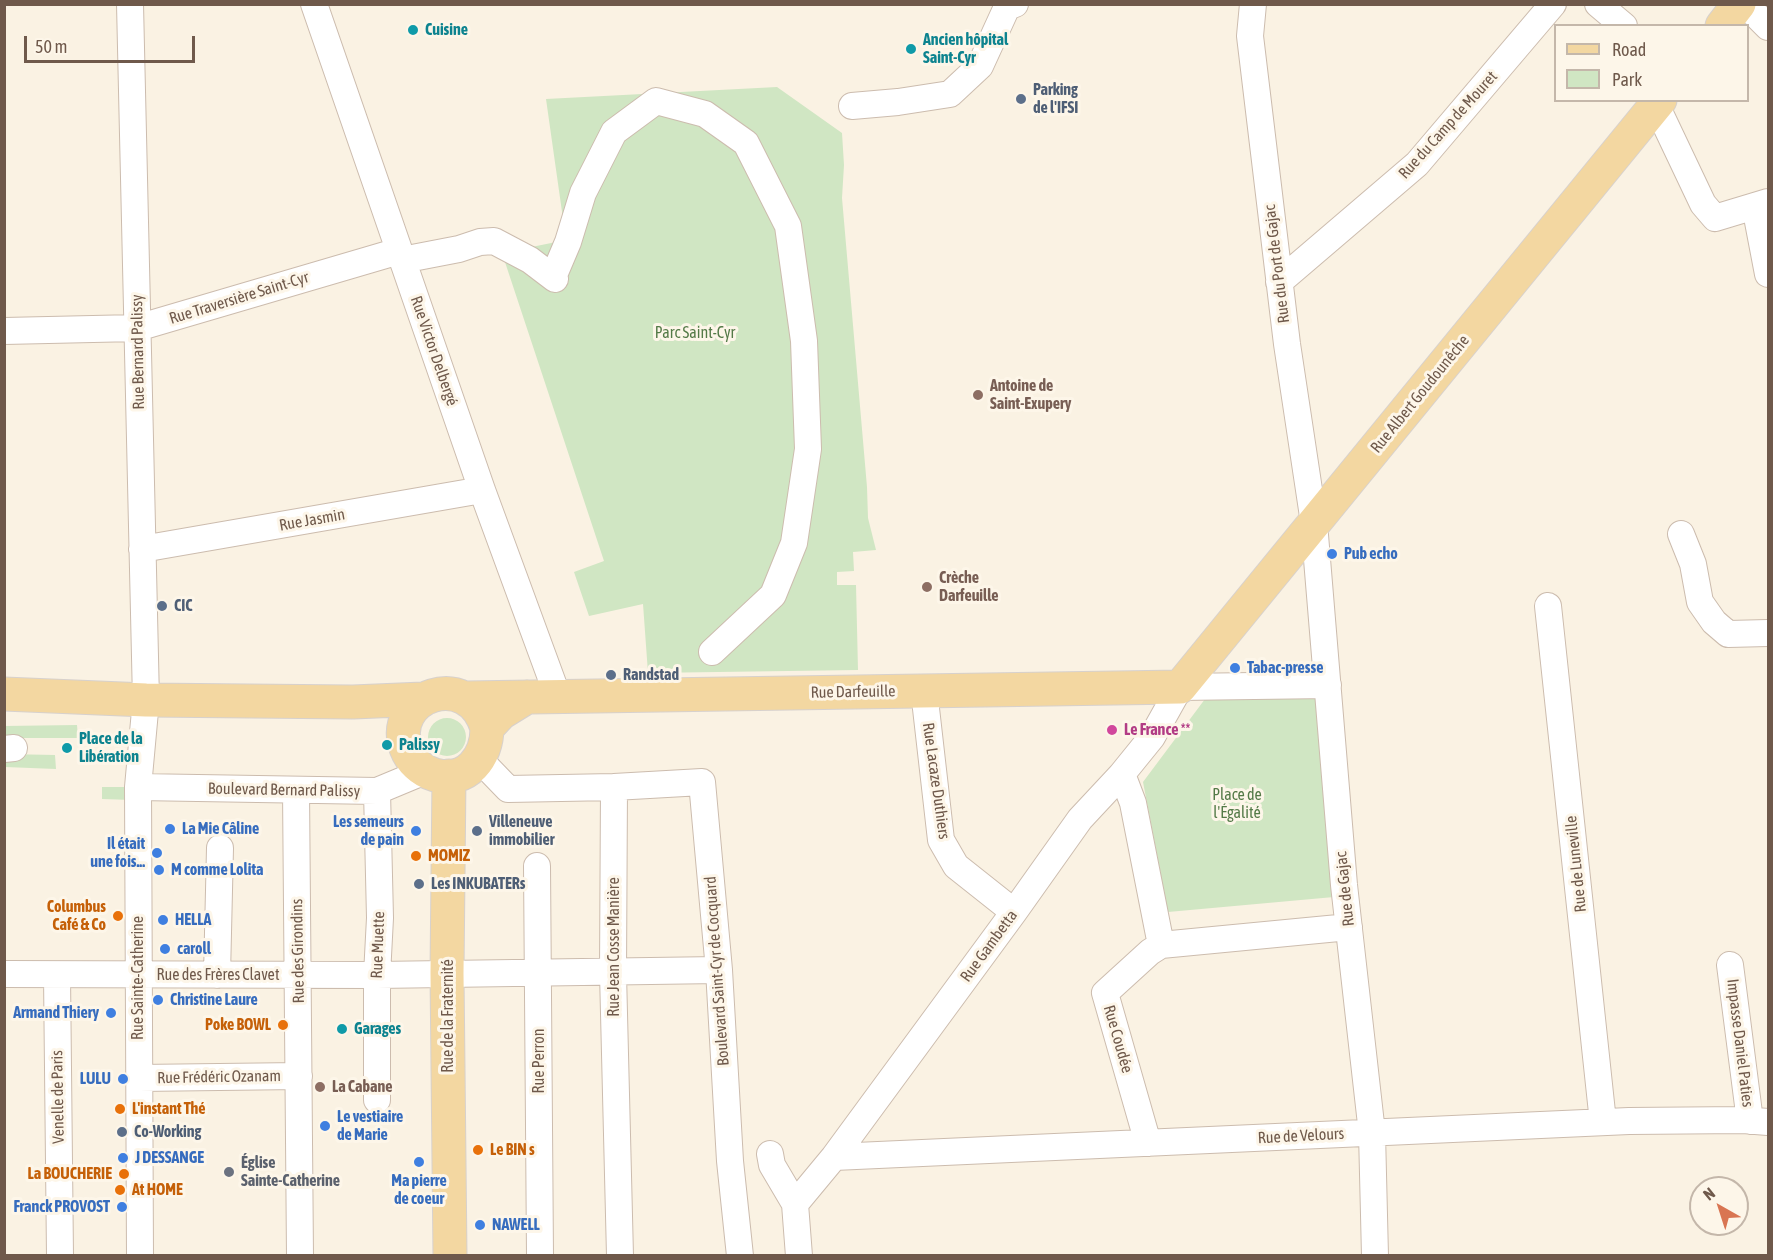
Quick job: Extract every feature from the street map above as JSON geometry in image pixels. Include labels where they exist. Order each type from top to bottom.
[{"type":"main road","points":[[1724,24],[1739,4]]},
{"type":"main road","name":"Rue Albert Goudounêche","points":[[1180,687],[1658,103]]},
{"type":"main road","name":"Rue Darfeuille","points":[[466,698],[1180,687]]},
{"type":"main road","points":[[7,693],[144,700],[353,702],[423,699],[445,693],[456,694],[466,698],[479,711],[487,728],[487,741],[479,759],[471,768],[461,773],[437,774],[416,764],[408,754],[404,731],[407,718],[423,699]]},
{"type":"main road","points":[[487,728],[501,713],[542,697]]},
{"type":"main road","points":[[353,702],[404,731]]},
{"type":"main road","name":"Rue de la Fraternité","points":[[437,774],[447,973],[450,1256]]},
{"type":"street","name":"Rue Bernard Palissy","points":[[130,4],[144,700]]},
{"type":"street","name":"Rue Victor Delbergé","points":[[314,4],[482,490],[542,697]]},
{"type":"street","points":[[852,106],[950,94],[980,66],[1007,7],[1015,4]]},
{"type":"street","name":"Rue du Port de Gajac","points":[[1253,4],[1250,36],[1287,344],[1314,523]]},
{"type":"street","name":"Rue du Camp de Mouret","points":[[1279,282],[1417,164],[1553,4]]},
{"type":"street","points":[[1598,4],[1622,24]]},
{"type":"street","points":[[1744,4],[1768,27]]},
{"type":"street","name":"Rue Traversière Saint-Cyr","points":[[4,331],[137,328],[401,255],[459,249],[480,242],[494,241],[514,250],[555,279],[554,275],[568,242],[583,193],[614,132],[656,101],[705,114],[746,143],[788,226],[804,341],[808,449],[794,543],[773,595],[712,652]]},
{"type":"street","points":[[1658,103],[1703,204],[1715,218],[1762,204],[1768,274]]},
{"type":"street","name":"Rue Jasmin","points":[[142,549],[482,490]]},
{"type":"street","name":"Rue de Gajac","points":[[1314,523],[1344,885],[1372,1133],[1375,1256]]},
{"type":"street","points":[[1681,534],[1693,564],[1700,602],[1714,622],[1728,634],[1768,633]]},
{"type":"street","name":"Rue de Luneville","points":[[1548,606],[1603,1122]]},
{"type":"street","points":[[1180,687],[1328,685]]},
{"type":"street","name":"Rue Gambetta","points":[[795,1204],[834,1157],[1080,819],[1122,774],[1152,737],[1180,687]]},
{"type":"street","name":"Rue Lacaze Duthiers","points":[[924,691],[941,840],[956,866],[1014,912]]},
{"type":"street","name":"Rue Sainte-Catherine","points":[[140,1256],[138,787],[144,700]]},
{"type":"street","points":[[479,759],[508,789],[614,787]]},
{"type":"street","name":"Boulevard Bernard Palissy","points":[[138,787],[377,791],[437,774]]},
{"type":"street","points":[[1122,774],[1133,803],[1155,949],[1349,927]]},
{"type":"street","name":"Boulevard Saint-Cyr de Cocquard","points":[[614,787],[702,782],[719,970],[730,1161],[740,1256]]},
{"type":"street","name":"Rue Jean Cosse Manière","points":[[614,787],[613,973],[620,1256]]},
{"type":"street","name":"Rue des Girondins","points":[[296,790],[300,1256]]},
{"type":"street","name":"Rue Muette","points":[[377,791],[380,918],[377,975],[377,1100]]},
{"type":"street","points":[[217,975],[220,849]]},
{"type":"street","name":"Rue Perron","points":[[537,866],[540,1256]]},
{"type":"street","name":"Rue Coudée","points":[[1148,1143],[1105,993],[1155,949]]},
{"type":"street","name":"Impasse Daniel Paties","points":[[1730,965],[1759,1121]]},
{"type":"street","name":"Rue des Frères Clavet","points":[[4,974],[377,975],[719,970]]},
{"type":"street","name":"Venelle de Paris","points":[[57,975],[60,1256]]},
{"type":"street","name":"Rue Frédéric Ozanam","points":[[139,1078],[299,1076]]},
{"type":"street","name":"Rue de Velours","points":[[834,1157],[1603,1122],[1759,1121]]},
{"type":"street","points":[[770,1154],[772,1165],[795,1204],[799,1256]]},
{"type":"green space","name":"Parc Saint-Cyr","points":[[777,87],[842,133],[844,165],[842,198],[868,518],[876,550],[853,552],[854,571],[837,572],[837,585],[856,585],[858,670],[648,673],[643,604],[589,616],[574,572],[604,561],[502,253],[566,240],[546,99]]},
{"type":"green space","name":"Place de l'Égalité","points":[[1318,691],[1334,897],[1168,912],[1143,782],[1208,695]]},
{"type":"green space","points":[[447,718],[461,723],[466,737],[461,751],[447,756],[433,751],[428,737],[433,723]]},
{"type":"green space","points":[[77,725],[78,738],[5,738],[4,726]]},
{"type":"green space","points":[[5,754],[55,755],[56,769],[5,767]]},
{"type":"green space","points":[[102,787],[131,787],[132,800],[102,799]]},
{"type":"place","name":"Cuisine","points":[[413,30]]},
{"type":"place","name":"Ancien hôpital Saint-Cyr","points":[[911,49]]},
{"type":"place","name":"Parking de l'IFSI","points":[[1021,99]]},
{"type":"place","name":"Antoine de Saint-Exupery","points":[[978,395]]},
{"type":"place","name":"Pub echo","points":[[1332,554]]},
{"type":"place","name":"Crèche Darfeuille","points":[[927,587]]},
{"type":"place","name":"CIC","points":[[162,606]]},
{"type":"place","name":"Tabac-presse","points":[[1235,668]]},
{"type":"place","name":"Randstad","points":[[611,675]]},
{"type":"place","name":"Le France **","points":[[1112,730]]},
{"type":"place","name":"Palissy","points":[[387,745]]},
{"type":"place","name":"Place de la Libération","points":[[67,748]]},
{"type":"place","name":"La Mie Câline","points":[[170,829]]},
{"type":"place","name":"Les semeurs de pain","points":[[416,831]]},
{"type":"place","name":"Villeneuve immobilier","points":[[477,831]]},
{"type":"place","name":"Il était une fois...","points":[[157,853]]},
{"type":"place","name":"MOMIZ","points":[[416,856]]},
{"type":"place","name":"M comme Lolita","points":[[159,870]]},
{"type":"place","name":"Les INKUBATERs","points":[[419,884]]},
{"type":"place","name":"Columbus Café & Co","points":[[118,916]]},
{"type":"place","name":"HELLA","points":[[163,920]]},
{"type":"place","name":"caroll","points":[[165,949]]},
{"type":"place","name":"Christine Laure","points":[[158,1000]]},
{"type":"place","name":"Armand Thiery","points":[[111,1013]]},
{"type":"place","name":"Poke BOWL","points":[[283,1025]]},
{"type":"place","name":"Garages","points":[[342,1029]]},
{"type":"place","name":"LULU","points":[[123,1079]]},
{"type":"place","name":"La Cabane","points":[[320,1087]]},
{"type":"place","name":"L'instant Thé","points":[[120,1109]]},
{"type":"place","name":"Le vestiaire de Marie","points":[[325,1126]]},
{"type":"place","name":"Co-Working","points":[[122,1132]]},
{"type":"place","name":"Le BIN s","points":[[478,1150]]},
{"type":"place","name":"J DESSANGE","points":[[123,1158]]},
{"type":"place","name":"Ma pierre de coeur","points":[[419,1162]]},
{"type":"place","name":"Église Sainte-Catherine","points":[[229,1172]]},
{"type":"place","name":"La BOUCHERIE","points":[[124,1174]]},
{"type":"place","name":"At HOME","points":[[120,1190]]},
{"type":"place","name":"Franck PROVOST","points":[[122,1207]]},
{"type":"place","name":"NAWELL","points":[[480,1225]]}]
